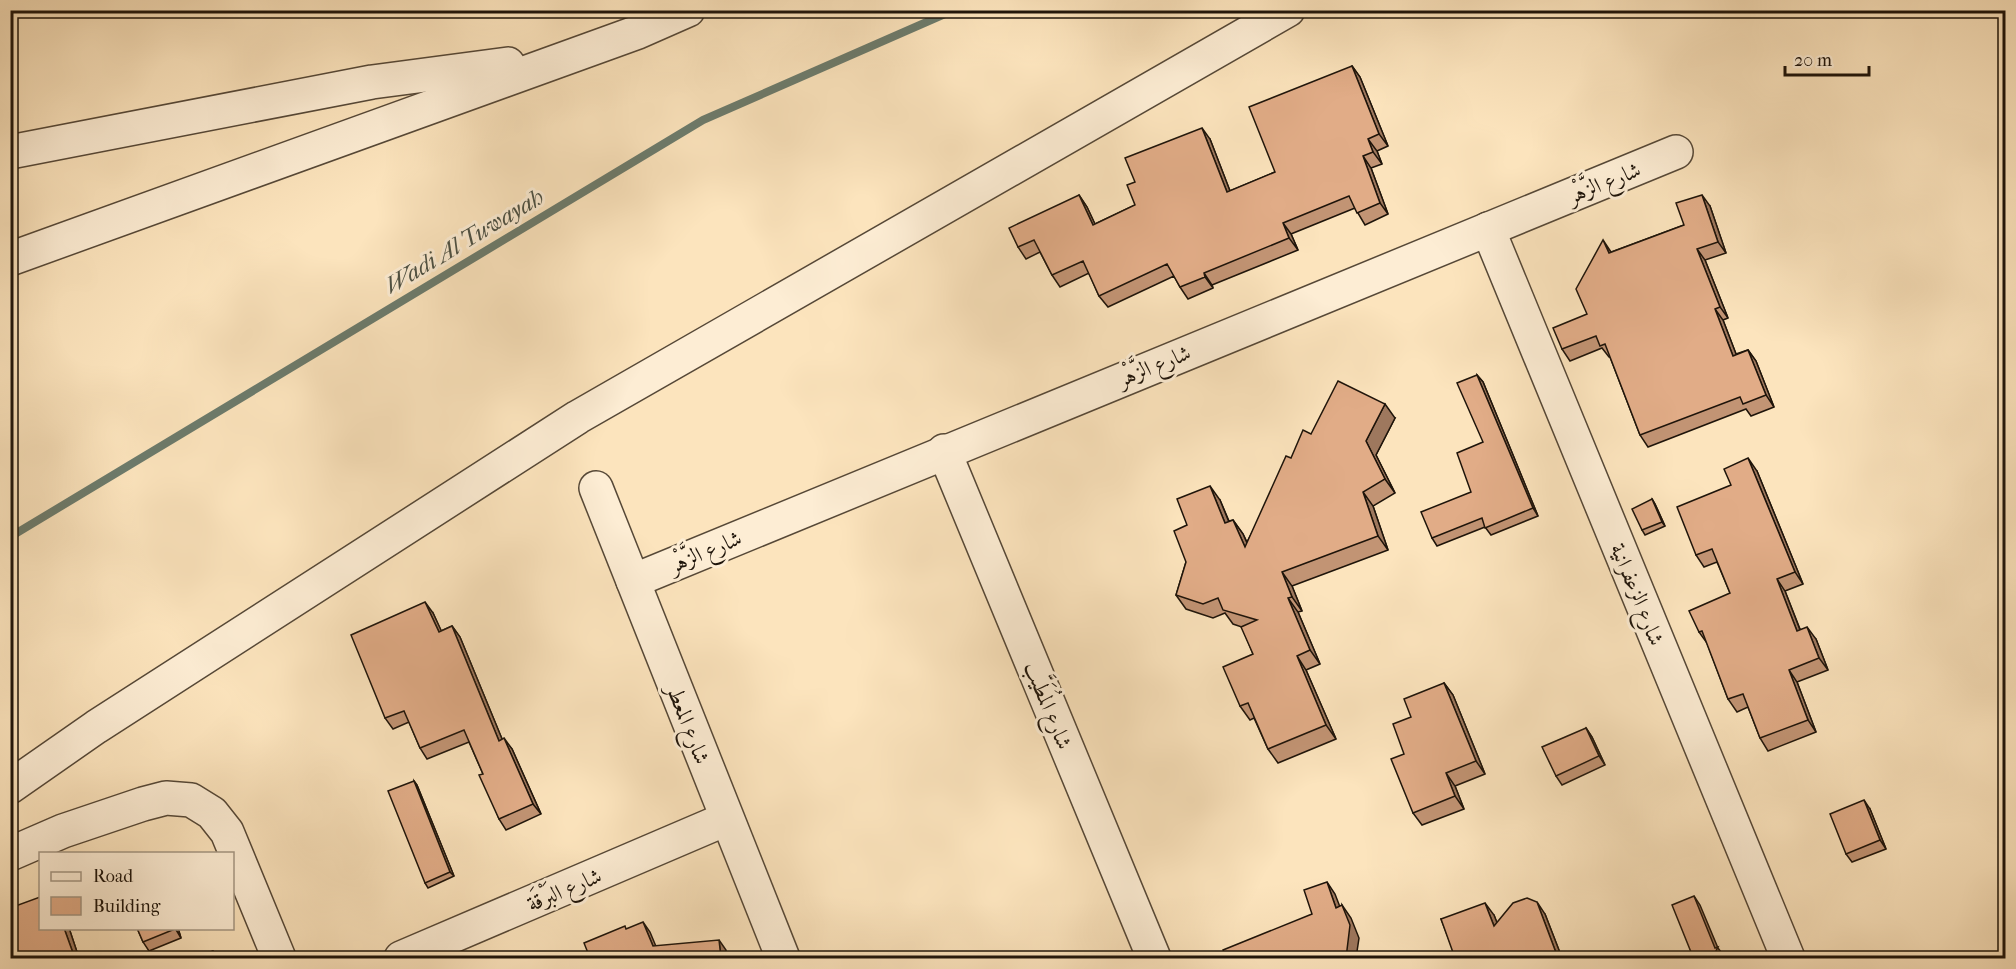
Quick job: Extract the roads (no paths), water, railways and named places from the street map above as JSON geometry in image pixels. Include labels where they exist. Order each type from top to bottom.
[{"type":"street","points":[[10,259],[638,32],[688,10]]},
{"type":"street","points":[[10,787],[96,727],[578,417],[1288,10]]},
{"type":"street","points":[[10,153],[372,82],[569,56]]},
{"type":"street","name":"شارع الزَّهْر","points":[[633,581],[944,451],[1676,152]]},
{"type":"street","name":"شارع الزعفرانية","points":[[1488,229],[1788,958]]},
{"type":"street","name":"شارع المُطَيَّب","points":[[944,451],[1154,958]]},
{"type":"street","name":"شارع المعطر","points":[[596,488],[783,958]]},
{"type":"street","points":[[10,854],[63,831],[143,804],[166,798],[191,801],[212,813],[227,832],[279,958]]},
{"type":"street","name":"شارع البَرْقَة","points":[[401,958],[726,819]]},
{"type":"waterway","name":"Wadi Al Tuwayah","points":[[10,537],[703,120],[954,10]]}]
